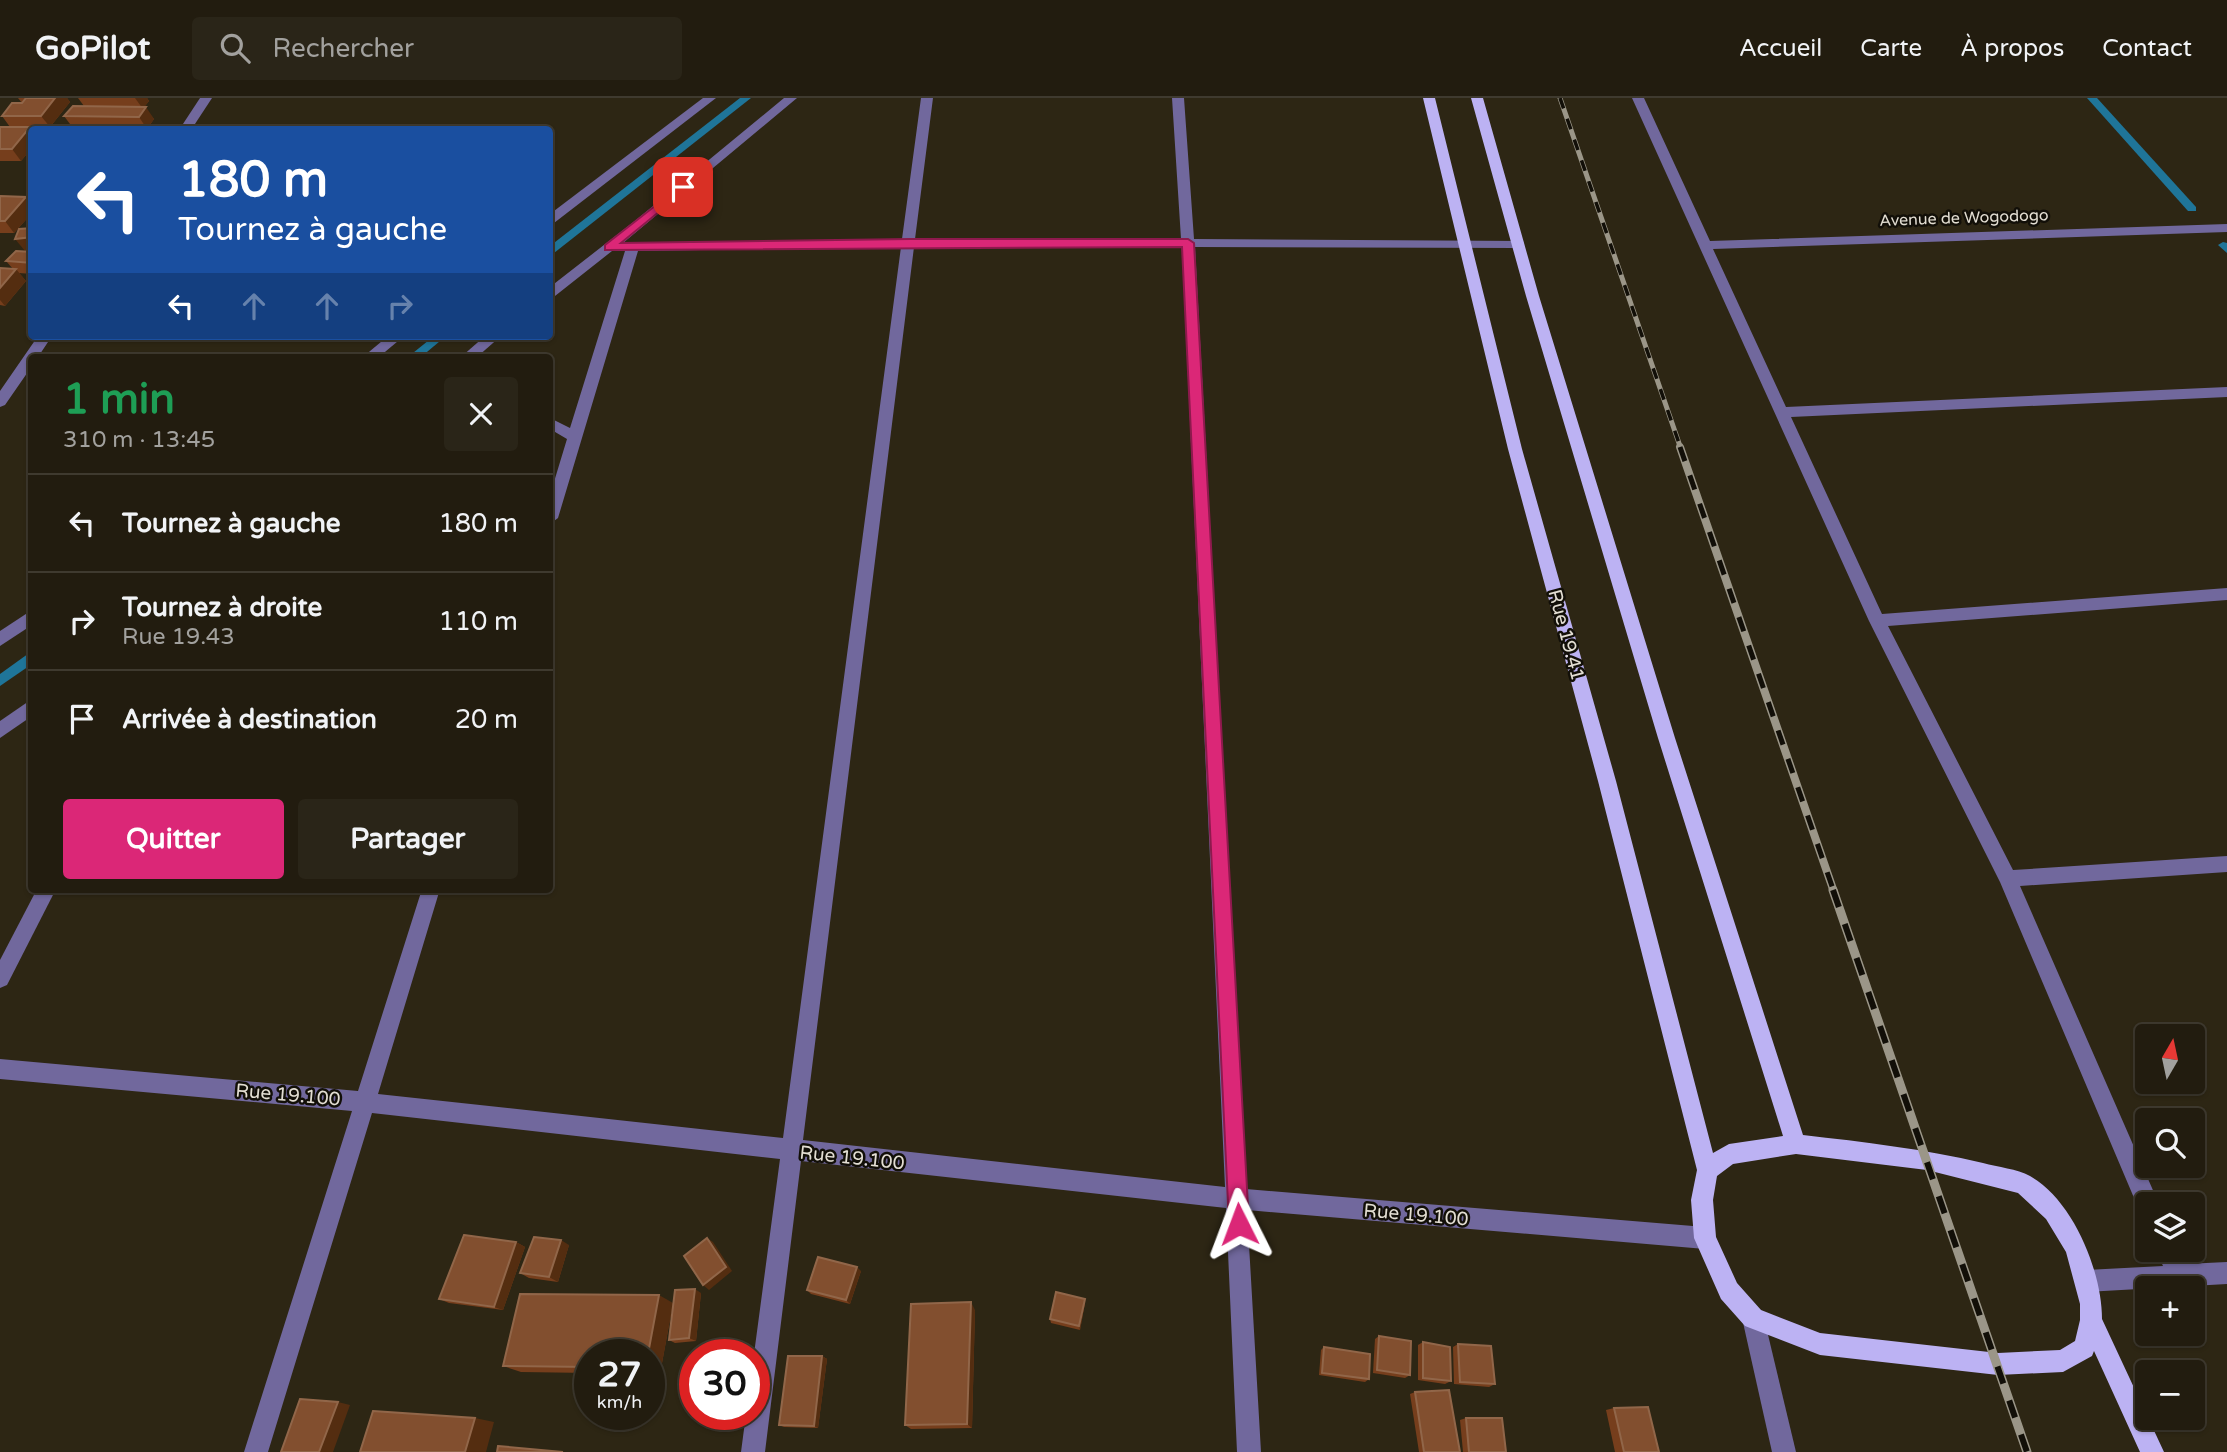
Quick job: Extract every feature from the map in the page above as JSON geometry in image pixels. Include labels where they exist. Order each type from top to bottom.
[{"type":"main road","name":"Rue 19.41","points":[[1429,98],[1515,449],[1607,781],[1707,1170]]},
{"type":"main road","points":[[1476,98],[1736,965],[1796,1144]]},
{"type":"main road","points":[[2091,1321],[2084,1348],[2063,1361],[1998,1364],[1820,1345],[1753,1318],[1729,1291],[1705,1238],[1702,1200],[1707,1170],[1729,1154],[1796,1144],[1927,1160],[2024,1184],[2054,1211],[2076,1248],[2087,1281],[2091,1321],[2152,1452]]},
{"type":"street","points":[[188,126],[206,98]]},
{"type":"street","points":[[553,218],[710,98]]},
{"type":"street","points":[[553,291],[791,98]]},
{"type":"street","points":[[753,1452],[927,98]]},
{"type":"street","points":[[1178,98],[1188,243],[1249,1452]]},
{"type":"street","points":[[1637,98],[1877,621],[2008,879],[2143,1192]]},
{"type":"street","name":"Avenue de Wogodogo","points":[[1703,245],[2227,228]]},
{"type":"street","points":[[610,247],[910,243],[1518,244]]},
{"type":"street","points":[[553,508],[633,247]]},
{"type":"street","points":[[374,354],[392,340]]},
{"type":"street","points":[[471,354],[487,340]]},
{"type":"street","points":[[0,402],[28,361]]},
{"type":"street","points":[[1783,412],[2227,392]]},
{"type":"street","points":[[553,425],[575,437]]},
{"type":"street","points":[[1877,621],[2227,594]]},
{"type":"street","points":[[0,640],[28,619]]},
{"type":"street","points":[[0,731],[28,709]]},
{"type":"street","points":[[2008,879],[2227,864]]},
{"type":"street","points":[[0,979],[45,893]]},
{"type":"street","points":[[256,1452],[430,893]]},
{"type":"street","name":"Rue 19.100","points":[[0,1069],[363,1102],[793,1152],[1238,1199],[1705,1238]]},
{"type":"street","points":[[2191,1276],[2227,1273]]},
{"type":"street","points":[[2087,1281],[2135,1279]]},
{"type":"street","points":[[1753,1318],[1784,1452]]},
{"type":"building","points":[[26,98],[55,98],[41,116],[2,116],[12,103],[22,103]]},
{"type":"building","points":[[73,106],[146,107],[139,117],[64,116]]},
{"type":"building","points":[[0,127],[28,127],[12,149],[0,149]]},
{"type":"building","points":[[0,196],[26,197],[5,221],[0,221]]},
{"type":"building","points":[[28,228],[28,237],[15,239],[19,229]]},
{"type":"building","points":[[16,251],[28,252],[28,263],[6,261]]},
{"type":"building","points":[[0,268],[16,269],[0,288]]},
{"type":"building","points":[[464,1235],[516,1242],[494,1307],[439,1299]]},
{"type":"building","points":[[534,1237],[561,1240],[549,1277],[520,1273]]},
{"type":"building","points":[[707,1238],[726,1267],[703,1285],[684,1256]]},
{"type":"building","points":[[818,1257],[857,1267],[846,1300],[807,1290]]},
{"type":"building","points":[[695,1289],[689,1338],[669,1340],[675,1290]]},
{"type":"building","points":[[1056,1292],[1085,1299],[1079,1326],[1050,1319]]},
{"type":"building","points":[[520,1294],[659,1295],[651,1339],[574,1339],[574,1367],[503,1366]]},
{"type":"building","points":[[971,1302],[967,1424],[905,1425],[911,1304]]},
{"type":"building","points":[[1379,1336],[1411,1341],[1410,1375],[1377,1370]]},
{"type":"building","points":[[1423,1342],[1450,1347],[1451,1381],[1423,1378]]},
{"type":"building","points":[[1458,1344],[1491,1346],[1495,1384],[1460,1382]]},
{"type":"building","points":[[1324,1347],[1370,1354],[1369,1379],[1322,1373]]},
{"type":"building","points":[[788,1356],[822,1356],[814,1426],[779,1425]]},
{"type":"building","points":[[1449,1390],[1460,1452],[1424,1452],[1415,1392]]},
{"type":"building","points":[[300,1399],[338,1402],[319,1452],[281,1452]]},
{"type":"building","points":[[1648,1407],[1659,1452],[1624,1452],[1614,1408]]},
{"type":"building","points":[[373,1411],[475,1418],[465,1452],[360,1452]]},
{"type":"building","points":[[1466,1418],[1502,1418],[1506,1452],[1469,1452]]},
{"type":"building","points":[[498,1446],[563,1452],[497,1452]]},
{"type":"waterway","points":[[553,249],[746,98]]},
{"type":"waterway","points":[[2092,98],[2192,209]]},
{"type":"waterway","points":[[2223,245],[2227,250]]},
{"type":"waterway","points":[[418,354],[436,340]]},
{"type":"waterway","points":[[0,681],[28,659]]},
{"type":"railway","points":[[1560,98],[1681,449]]},
{"type":"railway","points":[[1680,447],[1834,892]]},
{"type":"railway","points":[[1833,890],[2027,1452]]},
{"type":"route","points":[[683,187],[610,247],[1188,243],[1239,1224]]}]
